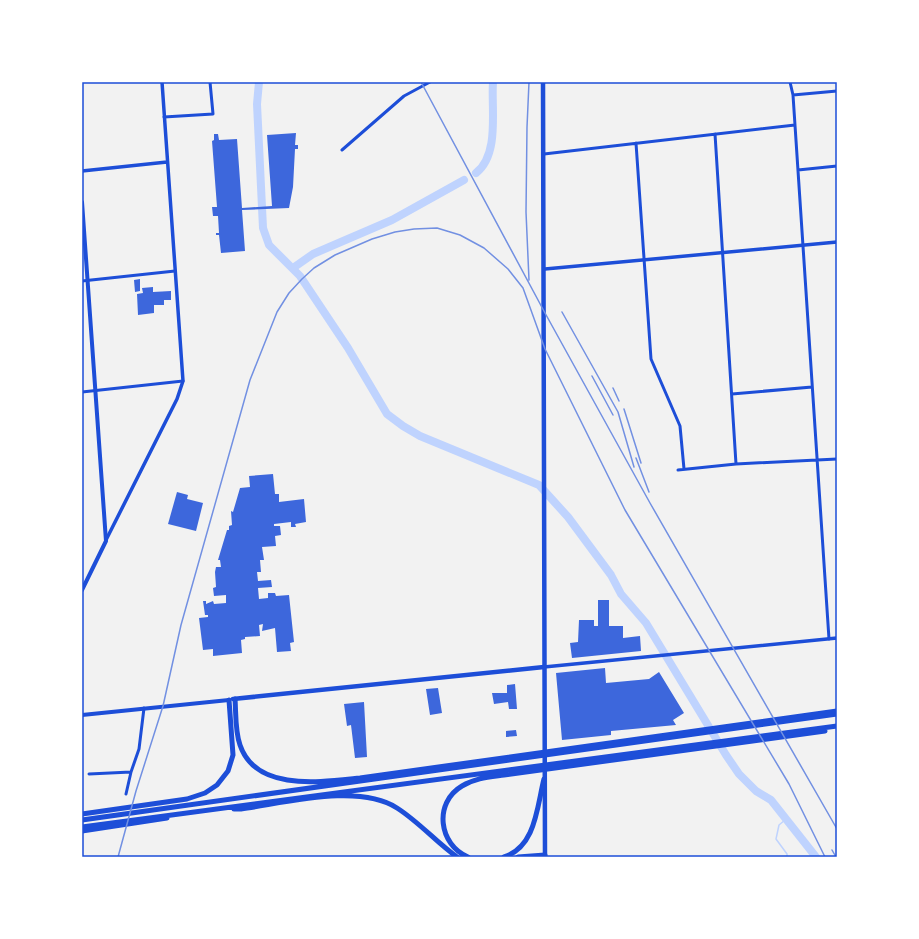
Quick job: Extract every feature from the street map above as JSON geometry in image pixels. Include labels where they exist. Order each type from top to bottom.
[{"type":"highway","points":[[232,699],[239,743],[245,755],[259,770],[282,779],[315,780],[352,779],[837,712]]},
{"type":"highway","points":[[82,814],[187,799],[205,793],[217,785],[225,776],[232,761],[234,748],[232,699]]},
{"type":"highway","points":[[468,857],[455,848],[446,836],[442,817],[446,803],[452,794],[462,786],[477,780],[504,773],[837,726]]},
{"type":"highway","points":[[82,831],[177,814],[837,729]]},
{"type":"highway","points":[[82,820],[504,758]]},
{"type":"highway","points":[[504,857],[516,851],[528,838],[534,822],[544,779]]},
{"type":"highway","points":[[225,808],[241,809],[351,796],[374,798],[397,808],[456,857]]},
{"type":"highway","points":[[82,827],[106,826]]},
{"type":"highway","points":[[518,857],[545,856]]},
{"type":"main road","points":[[543,82],[545,269],[545,856]]},
{"type":"main road","points":[[82,202],[106,541],[82,590]]},
{"type":"main road","points":[[82,715],[544,667]]},
{"type":"street","points":[[106,541],[176,399],[183,381],[162,82]]},
{"type":"street","points":[[164,117],[212,114],[210,82]]},
{"type":"street","points":[[342,150],[404,96],[430,82]]},
{"type":"street","points":[[790,82],[793,95],[829,639]]},
{"type":"street","points":[[793,95],[837,91]]},
{"type":"street","points":[[544,154],[795,125]]},
{"type":"street","points":[[714,134],[736,464]]},
{"type":"street","points":[[636,143],[651,359],[680,426],[684,469]]},
{"type":"street","points":[[82,171],[167,162]]},
{"type":"street","points":[[798,170],[837,166]]},
{"type":"street","points":[[545,269],[837,242]]},
{"type":"street","points":[[82,281],[175,271]]},
{"type":"street","points":[[82,392],[183,381]]},
{"type":"street","points":[[732,394],[812,387]]},
{"type":"street","points":[[678,470],[736,464],[837,459]]},
{"type":"street","points":[[544,667],[837,638]]},
{"type":"street","points":[[126,794],[139,748],[144,708]]},
{"type":"street","points":[[89,774],[131,772]]},
{"type":"building","points":[[296,133],[295,145],[298,145],[298,149],[295,149],[293,187],[289,208],[242,210],[245,251],[221,253],[219,235],[216,235],[216,233],[219,233],[218,216],[213,216],[212,207],[217,207],[212,141],[214,140],[214,134],[218,134],[219,140],[237,139],[242,208],[272,206],[267,135]]},
{"type":"building","points":[[140,279],[140,291],[135,292],[134,280]]},
{"type":"building","points":[[153,287],[153,292],[171,291],[171,300],[164,300],[164,305],[154,305],[154,313],[138,315],[137,294],[143,293],[142,288]]},
{"type":"building","points":[[273,474],[275,494],[279,494],[279,502],[304,499],[306,522],[295,524],[296,527],[291,527],[291,522],[274,524],[274,526],[280,526],[281,535],[275,536],[276,546],[262,547],[264,560],[260,560],[261,572],[257,572],[258,581],[271,580],[272,587],[258,588],[259,599],[268,598],[268,593],[275,593],[276,596],[289,595],[294,642],[290,643],[291,651],[277,652],[275,628],[262,631],[263,624],[259,625],[260,636],[245,637],[245,639],[241,640],[242,653],[213,656],[213,649],[203,650],[199,618],[208,617],[208,615],[205,615],[203,601],[206,601],[206,604],[213,601],[214,604],[226,603],[226,595],[214,596],[213,588],[216,587],[216,567],[221,567],[220,560],[218,560],[227,530],[229,530],[229,526],[232,525],[231,511],[233,512],[240,488],[250,487],[249,476]]},
{"type":"building","points":[[177,492],[188,495],[187,499],[203,503],[196,531],[168,524]]},
{"type":"building","points":[[598,600],[609,600],[609,626],[623,626],[623,638],[640,636],[641,651],[572,658],[570,643],[578,642],[579,620],[594,620],[594,626],[598,626]]},
{"type":"building","points":[[605,668],[606,683],[649,679],[659,672],[684,713],[673,720],[676,725],[611,731],[611,735],[562,740],[556,673]]},
{"type":"building","points":[[515,684],[517,709],[509,709],[508,702],[494,704],[492,693],[507,693],[507,685]]},
{"type":"building","points":[[438,688],[442,713],[430,715],[426,689]]},
{"type":"building","points":[[364,702],[367,757],[355,758],[351,725],[347,726],[344,704]]},
{"type":"building","points":[[516,730],[517,736],[506,737],[506,731]]},
{"type":"waterway","points":[[259,82],[257,104],[263,228],[269,245],[300,276],[348,348],[387,414],[420,436],[539,485],[568,517],[611,575],[621,594],[646,623],[739,774],[756,791],[771,800],[816,857]]},
{"type":"waterway","points":[[476,173],[484,165],[491,143],[493,130],[493,82]]},
{"type":"waterway","points":[[293,268],[313,254],[392,220],[464,180]]},
{"type":"waterway","points":[[785,820],[779,825],[776,839],[787,854],[787,857]]},
{"type":"railway","points":[[421,82],[545,313],[650,503],[837,829]]},
{"type":"railway","points":[[529,82],[526,212],[529,280]]},
{"type":"railway","points":[[118,857],[136,791],[163,706],[181,625],[250,380],[277,312],[289,293],[302,279],[314,268],[335,255],[372,239],[395,232],[437,228],[460,235],[484,248],[508,269],[523,288],[545,349],[625,510],[789,784],[825,857]]},
{"type":"railway","points":[[562,312],[618,412],[634,467]]},
{"type":"railway","points":[[592,376],[613,415]]},
{"type":"railway","points":[[613,388],[619,401]]},
{"type":"railway","points":[[624,409],[641,463]]},
{"type":"railway","points":[[636,458],[649,492]]},
{"type":"railway","points":[[832,850],[836,857]]}]
